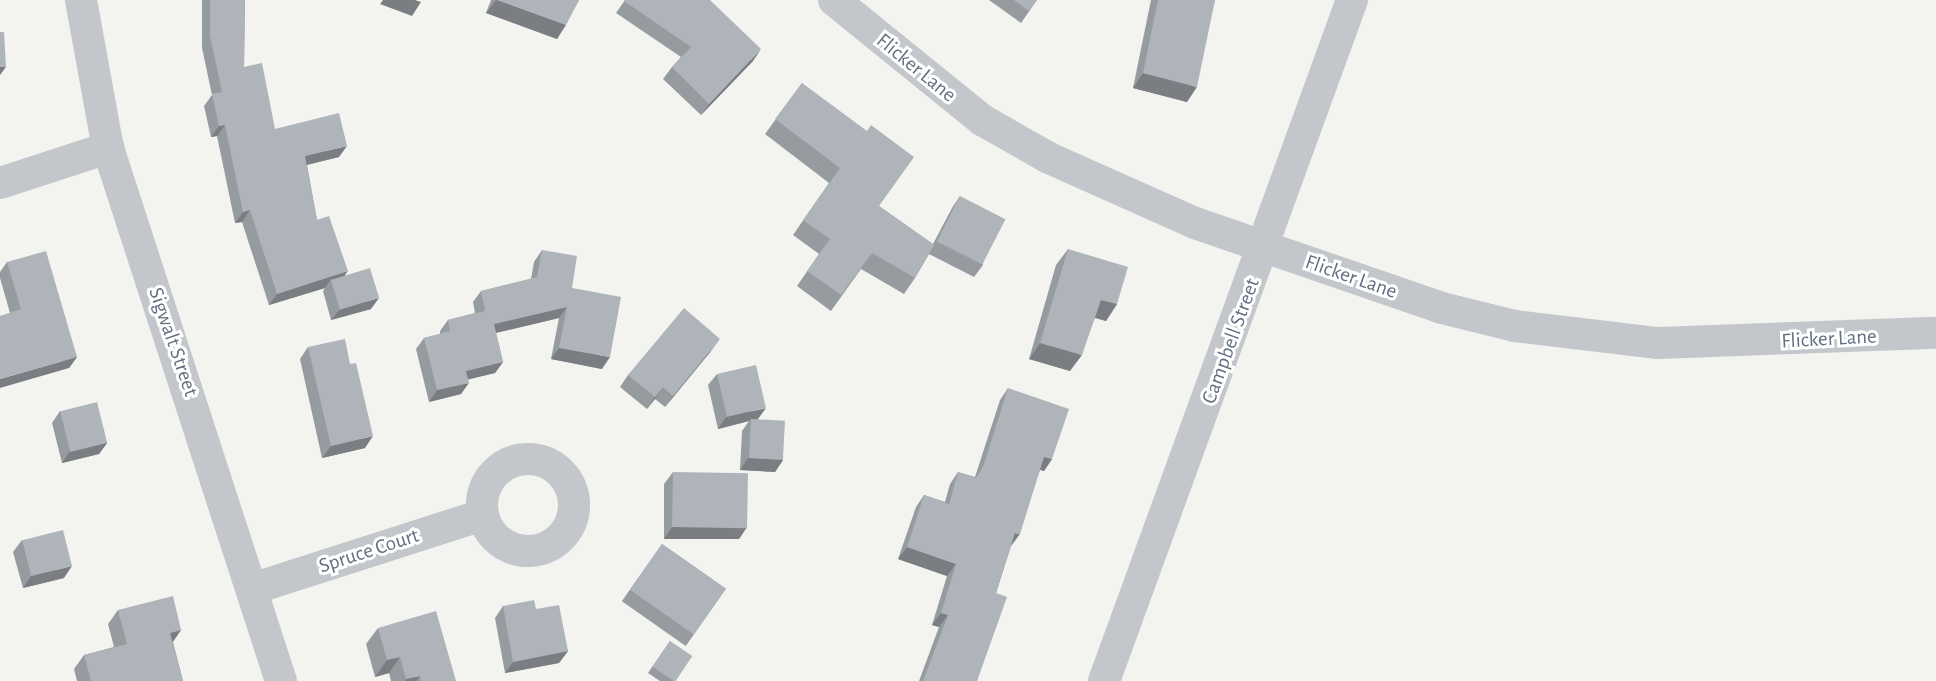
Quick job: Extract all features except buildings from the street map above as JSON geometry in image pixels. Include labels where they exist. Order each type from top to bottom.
[{"type":"street","name":"Sigwalt Street","points":[[81,0],[108,148],[255,588],[281,681]]},
{"type":"street","name":"Flicker Lane","points":[[834,0],[982,120],[1106,184],[1265,248],[1442,308],[1592,337],[1731,344],[1936,333]]},
{"type":"street","name":"Campbell Street","points":[[1104,681],[1265,248],[1352,0]]},
{"type":"street","points":[[0,183],[108,148]]},
{"type":"street","name":"Spruce Court","points":[[255,588],[483,515]]}]
